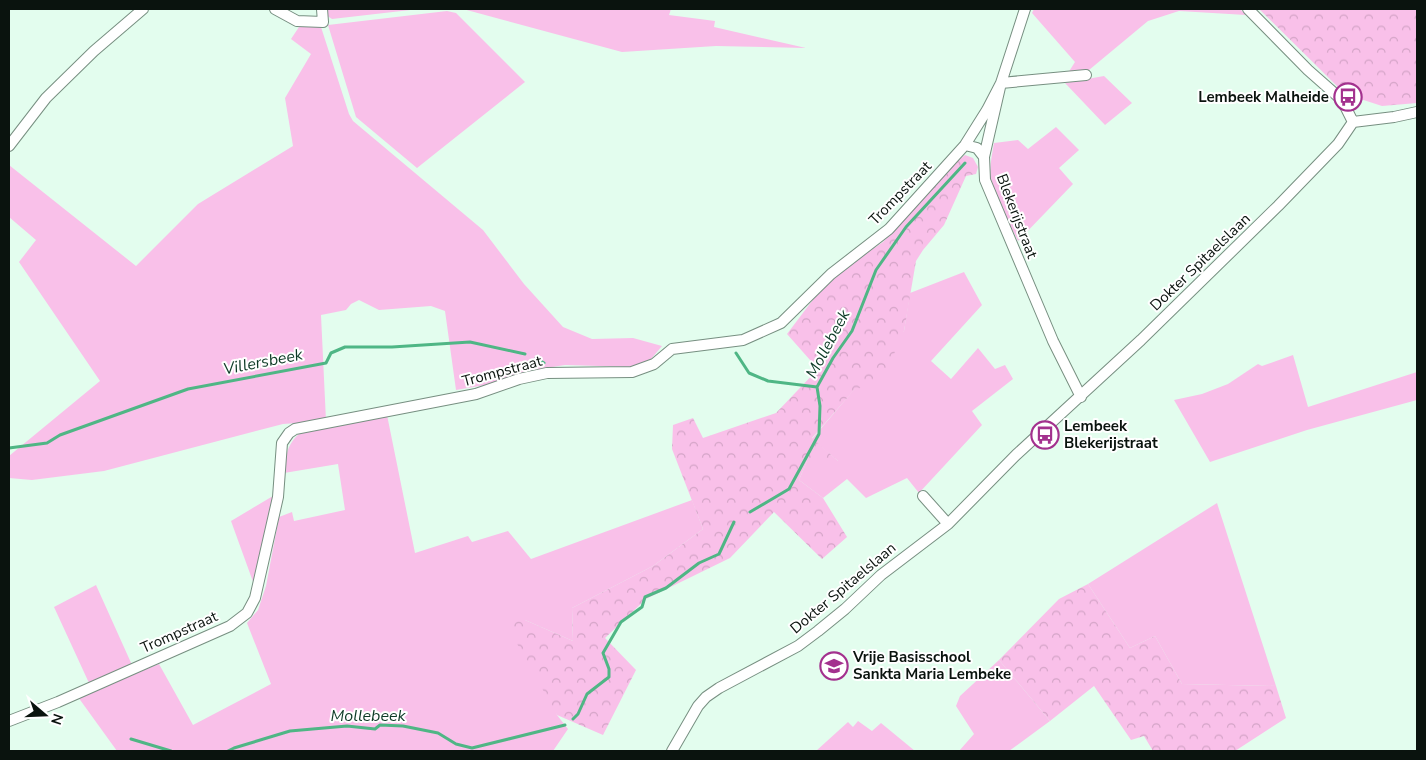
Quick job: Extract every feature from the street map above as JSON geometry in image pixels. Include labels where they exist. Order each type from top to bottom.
[{"type":"street","points":[[9,146],[46,98],[143,9]]},
{"type":"street","points":[[275,9],[298,21],[323,22],[322,9]]},
{"type":"street","name":"Blekerijstraat","points":[[1025,9],[1001,83],[984,158],[985,180],[1050,333],[1081,397]]},
{"type":"street","points":[[1248,9],[1308,70],[1342,100],[1353,122],[1417,112]]},
{"type":"street","points":[[1001,83],[1086,75]]},
{"type":"street","name":"Trompstraat","points":[[9,720],[58,702],[230,626],[247,613],[255,598],[278,496],[282,444],[290,433],[296,429],[476,394],[519,379],[547,372],[632,372],[654,364],[672,349],[743,340],[781,323],[831,274],[889,229],[965,146],[1001,83]]},
{"type":"street","name":"Dokter Spitaelslaan","points":[[672,751],[698,706],[706,697],[719,688],[798,646],[812,636],[845,610],[881,575],[948,524],[1016,455],[1081,397],[1278,206],[1338,144],[1353,122]]},
{"type":"street","points":[[965,146],[977,148],[984,158]]},
{"type":"street","points":[[923,496],[948,524]]},
{"type":"green space","points":[[326,9],[419,9],[332,19],[326,15]]},
{"type":"green space","points":[[463,9],[671,9],[669,15],[715,21],[714,27],[806,48],[716,46],[622,52]]},
{"type":"green space","points":[[1034,9],[1240,9],[1246,15],[1179,11],[1148,21],[1089,70],[1068,73],[1075,62],[1032,13]]},
{"type":"green space","points":[[1259,9],[1417,9],[1417,103],[1382,106],[1345,94]]},
{"type":"green space","points":[[447,11],[456,13],[525,82],[417,168],[356,117],[328,25]]},
{"type":"green space","points":[[299,27],[321,27],[349,114],[353,121],[483,230],[524,284],[563,327],[592,339],[633,338],[662,346],[651,359],[634,367],[565,365],[527,371],[491,384],[456,390],[445,311],[431,306],[379,310],[359,300],[351,304],[346,310],[321,315],[326,421],[283,424],[104,471],[32,480],[9,478],[9,456],[100,381],[19,262],[36,240],[9,217],[9,165],[136,266],[198,204],[293,146],[285,98],[311,54],[291,39]]},
{"type":"green space","points":[[1104,76],[1132,103],[1105,125],[1065,83]]},
{"type":"green space","points":[[1056,127],[1079,150],[1059,168],[1073,184],[1018,241],[999,203],[991,179],[994,143],[1018,140],[1028,149]]},
{"type":"green space","points":[[965,155],[973,158],[978,167],[976,174],[966,176],[944,225],[916,261],[904,331],[881,384],[855,389],[812,438],[838,461],[836,466],[807,461],[799,480],[823,498],[847,537],[822,559],[774,512],[730,558],[646,599],[605,638],[636,670],[603,735],[557,715],[502,617],[525,620],[573,641],[572,608],[653,566],[703,529],[672,449],[673,425],[693,418],[703,438],[776,413],[818,369],[787,334],[818,293],[839,272],[883,242],[954,164]]},
{"type":"green space","points":[[964,272],[982,305],[931,361],[951,379],[978,348],[995,369],[1005,365],[1013,379],[972,411],[982,425],[919,493],[907,478],[866,498],[847,479],[823,498],[799,480],[807,461],[838,461],[812,439],[904,331],[910,293]]},
{"type":"green space","points":[[1293,355],[1308,407],[1417,372],[1417,400],[1307,430],[1210,462],[1174,400],[1202,394],[1228,384],[1258,364],[1262,366]]},
{"type":"green space","points":[[387,415],[415,553],[468,536],[472,542],[508,531],[531,559],[692,500],[703,529],[653,566],[572,608],[573,641],[525,620],[557,715],[568,729],[553,751],[117,751],[78,697],[159,664],[193,725],[271,684],[247,623],[258,610],[266,586],[279,517],[292,512],[294,521],[345,510],[338,464],[284,473],[289,447],[299,434]]},
{"type":"green space","points":[[273,496],[256,590],[231,521]]},
{"type":"green space","points":[[1217,503],[1276,686],[1182,684],[1155,636],[1130,648],[1088,584]]},
{"type":"green space","points":[[1088,584],[1130,648],[1155,636],[1182,684],[1276,686],[1286,718],[1235,751],[1153,751],[1144,736],[1131,740],[1094,686],[1050,721],[999,660],[1059,599]]},
{"type":"green space","points":[[96,585],[132,665],[89,683],[54,607]]},
{"type":"green space","points":[[999,660],[1050,721],[1009,751],[959,751],[974,734],[956,706],[960,696]]},
{"type":"green space","points":[[858,721],[872,731],[881,723],[915,751],[816,751],[848,722],[853,727]]},
{"type":"waterway","name":"Mollebeek","points":[[750,512],[789,489],[819,434],[820,406],[817,387],[833,358],[852,331],[876,270],[906,227],[965,163]]},
{"type":"waterway","name":"Villersbeek","points":[[9,448],[47,443],[60,435],[188,389],[326,363],[331,353],[345,347],[392,347],[470,342],[525,354]]},
{"type":"waterway","name":"Villersbeek","points":[[736,353],[749,373],[768,381],[817,387]]},
{"type":"waterway","name":"Villersbeek","points":[[536,358],[544,363]]},
{"type":"waterway","name":"Mollebeek","points":[[573,719],[578,714],[587,694],[609,677],[609,669],[603,653],[621,622],[642,607],[645,597],[666,588],[699,563],[719,554],[734,522]]},
{"type":"waterway","name":"Mollebeek","points":[[228,751],[290,731],[347,726],[375,729],[380,725],[403,726],[438,733],[456,744],[472,748],[565,725]]},
{"type":"waterway","points":[[131,739],[171,751]]},
{"type":"place","name":"Lembeek Malheide","points":[[1348,97]]},
{"type":"place","name":"Lembeek Blekerijstraat","points":[[1045,435]]},
{"type":"place","name":"Vrije Basisschool Sankta Maria Lembeke","points":[[834,666]]}]
